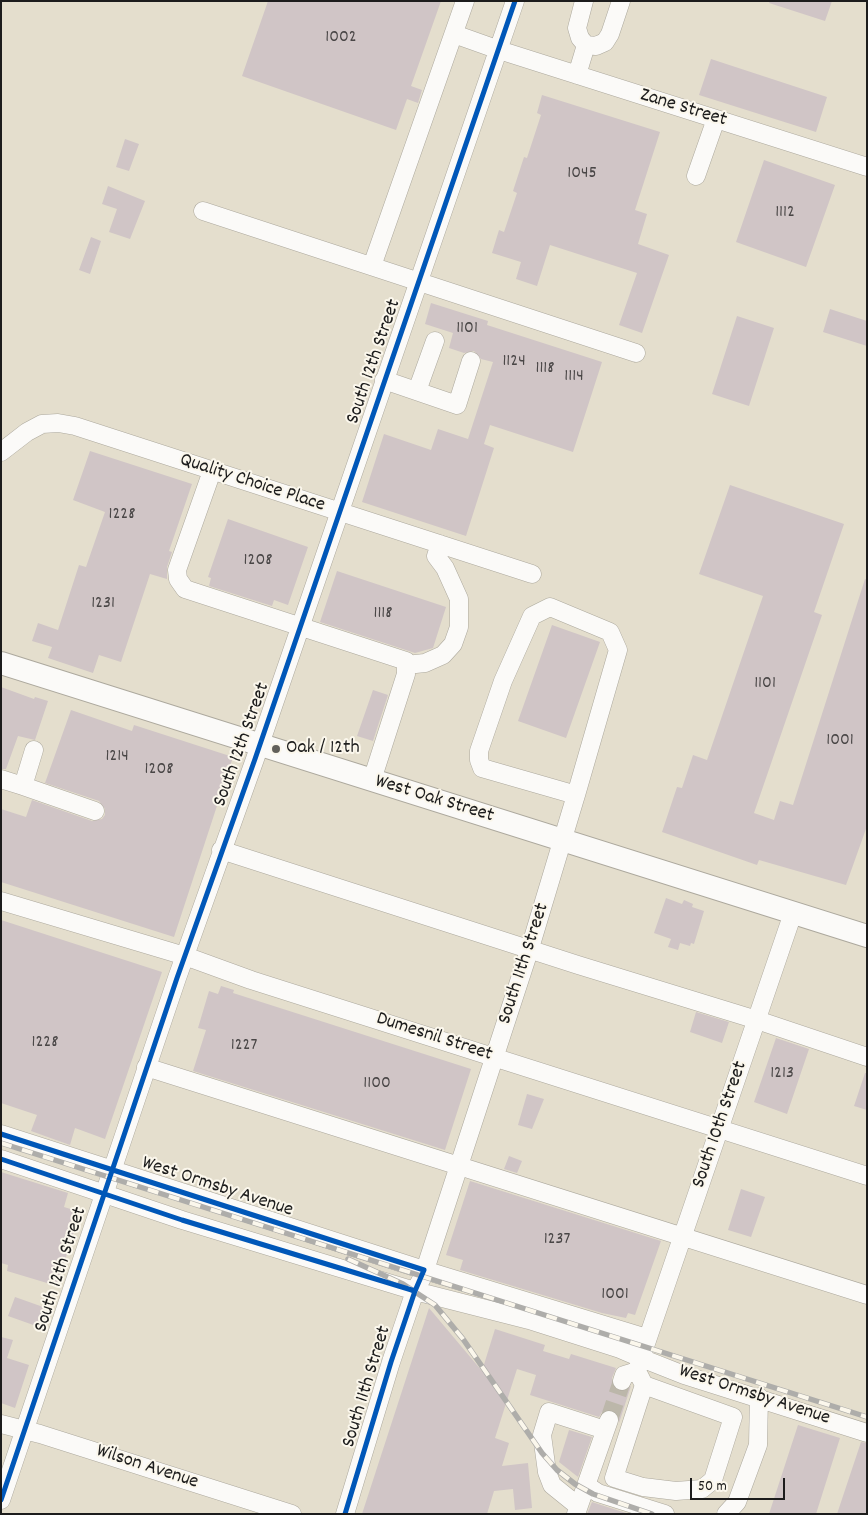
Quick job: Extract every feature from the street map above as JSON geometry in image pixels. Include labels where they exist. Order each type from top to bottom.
[{"type":"main road","name":"West Oak Street","points":[[1,663],[867,936]]},
{"type":"street","points":[[372,266],[465,1]]},
{"type":"street","name":"South 12th Street","points":[[1,1500],[146,1067],[260,744],[515,1]]},
{"type":"street","points":[[584,1],[577,28],[580,38],[586,45],[596,46],[605,42],[610,34],[621,1]]},
{"type":"street","name":"Zane Street","points":[[454,34],[867,167]]},
{"type":"street","points":[[577,75],[586,45]]},
{"type":"street","points":[[696,176],[716,119]]},
{"type":"street","points":[[203,211],[636,353]]},
{"type":"street","points":[[417,391],[435,341]]},
{"type":"street","points":[[384,380],[457,405],[471,361]]},
{"type":"street","name":"Quality Choice Place","points":[[1,452],[27,432],[42,424],[58,423],[75,426],[532,574]]},
{"type":"street","points":[[212,470],[177,570],[178,578],[185,589],[406,661],[406,674],[372,780]]},
{"type":"street","points":[[406,665],[425,663],[443,655],[453,644],[459,627],[459,600],[445,568],[436,556],[440,544]]},
{"type":"street","name":"South 11th Street","points":[[345,1514],[415,1291],[424,1270],[530,948],[564,840],[618,650],[610,632],[550,607],[532,616],[503,681],[479,751],[479,760],[482,768],[576,795]]},
{"type":"street","points":[[22,786],[34,750]]},
{"type":"street","points":[[1,779],[96,811]]},
{"type":"street","points":[[221,850],[578,965],[757,1020],[867,1057]]},
{"type":"street","name":"Dumesnil Street","points":[[1,901],[185,956],[243,977],[867,1176]]},
{"type":"street","name":"South 10th Street","points":[[647,1338],[793,913]]},
{"type":"street","points":[[146,1067],[867,1295]]},
{"type":"street","name":"West Ormsby Avenue","points":[[1,1134],[424,1270],[647,1338]]},
{"type":"street","name":"West Ormsby Avenue","points":[[1,1159],[182,1220],[415,1291],[529,1320],[620,1349],[636,1374],[684,1374],[867,1433]]},
{"type":"street","points":[[636,1374],[733,1417],[713,1480],[702,1489],[676,1491],[643,1486],[614,1478],[636,1374],[647,1338]]},
{"type":"street","points":[[726,1514],[737,1502],[758,1445],[760,1398]]},
{"type":"street","points":[[549,1412],[607,1425],[586,1485],[577,1510],[552,1485],[547,1472],[542,1435],[549,1412]]},
{"type":"street","name":"Wilson Avenue","points":[[1,1424],[292,1514]]},
{"type":"street","points":[[586,1485],[598,1493],[665,1514]]},
{"type":"building","points":[[268,1],[441,1],[411,86],[422,90],[418,103],[407,99],[396,130],[242,76]]},
{"type":"building","points":[[770,1],[832,1],[825,21],[769,3]]},
{"type":"building","points":[[711,59],[827,97],[816,132],[699,95]]},
{"type":"building","points":[[542,95],[660,132],[635,210],[647,214],[638,244],[669,255],[642,333],[619,325],[637,273],[550,245],[537,286],[516,279],[521,262],[492,253],[499,230],[504,232],[517,193],[513,191],[524,157],[527,158],[541,115],[537,113]]},
{"type":"building","points":[[125,139],[139,144],[129,171],[116,167]]},
{"type":"building","points":[[764,160],[835,185],[806,267],[736,242]]},
{"type":"building","points":[[108,186],[145,201],[130,239],[109,232],[117,209],[102,204]]},
{"type":"building","points":[[91,237],[101,241],[90,274],[79,270]]},
{"type":"building","points":[[431,303],[488,321],[487,325],[602,362],[573,452],[490,425],[484,444],[494,448],[466,536],[362,502],[384,434],[431,450],[438,429],[468,439],[493,362],[481,359],[474,351],[464,353],[449,348],[453,333],[425,324]]},
{"type":"building","points":[[830,309],[867,321],[867,346],[823,332]]},
{"type":"building","points":[[737,316],[774,328],[749,406],[712,394]]},
{"type":"building","points":[[90,451],[192,484],[169,551],[172,552],[167,567],[167,579],[150,574],[121,662],[99,655],[93,673],[48,658],[52,647],[32,641],[38,623],[58,630],[79,565],[86,567],[105,512],[73,500]]},
{"type":"building","points":[[730,485],[844,524],[814,612],[822,615],[754,813],[774,820],[780,801],[793,805],[865,579],[867,580],[867,826],[846,885],[759,860],[757,865],[662,832],[677,787],[682,788],[693,755],[707,760],[763,596],[699,574]]},
{"type":"building","points":[[228,519],[308,547],[288,605],[274,600],[272,606],[209,586],[211,578],[208,577]]},
{"type":"building","points":[[337,571],[446,607],[433,648],[415,653],[320,622]]},
{"type":"building","points":[[552,625],[600,642],[566,738],[518,721]]},
{"type":"building","points":[[1,687],[34,699],[35,697],[48,701],[35,740],[18,736],[6,769],[1,769]]},
{"type":"building","points":[[373,690],[388,695],[373,741],[357,736]]},
{"type":"building","points":[[71,710],[132,731],[134,725],[233,757],[174,937],[1,882],[1,809],[26,817],[32,800],[92,821],[102,819],[105,815],[105,809],[99,801],[45,783]]},
{"type":"building","points":[[666,898],[682,904],[684,900],[693,904],[692,907],[704,911],[694,944],[691,943],[690,946],[680,943],[678,950],[668,947],[671,939],[654,933]]},
{"type":"building","points":[[1,920],[162,972],[105,1139],[75,1128],[70,1145],[31,1131],[37,1115],[1,1103]]},
{"type":"building","points":[[221,986],[234,990],[233,993],[471,1069],[445,1150],[193,1071],[206,1030],[198,1028],[209,991],[218,994]]},
{"type":"building","points":[[696,1012],[729,1022],[722,1043],[690,1032]]},
{"type":"building","points":[[776,1038],[809,1049],[787,1114],[754,1102]]},
{"type":"building","points":[[865,1073],[867,1073],[867,1110],[854,1106]]},
{"type":"building","points":[[527,1094],[544,1099],[532,1129],[518,1125]]},
{"type":"building","points":[[509,1156],[522,1161],[517,1173],[504,1169]]},
{"type":"building","points":[[1,1172],[68,1193],[64,1207],[80,1212],[57,1286],[7,1271],[8,1265],[1,1263]]},
{"type":"building","points":[[470,1181],[661,1241],[635,1315],[628,1313],[626,1318],[602,1313],[460,1270],[463,1260],[446,1255]]},
{"type":"building","points":[[741,1189],[765,1197],[751,1237],[728,1230]]},
{"type":"building","points":[[15,1297],[46,1308],[39,1327],[8,1316]]},
{"type":"building","points":[[429,1308],[482,1371],[495,1329],[545,1345],[543,1351],[569,1359],[571,1354],[616,1368],[612,1378],[614,1388],[624,1391],[631,1386],[619,1423],[617,1413],[612,1410],[602,1412],[599,1417],[530,1395],[536,1375],[517,1369],[495,1438],[509,1443],[502,1466],[528,1463],[532,1508],[515,1510],[513,1489],[494,1491],[487,1514],[362,1514]]},
{"type":"building","points":[[1,1337],[13,1340],[7,1358],[29,1365],[15,1408],[1,1403]]},
{"type":"building","points":[[798,1425],[840,1438],[816,1514],[769,1514]]},
{"type":"building","points":[[569,1430],[592,1437],[578,1477],[559,1462]]},
{"type":"building","points":[[861,1442],[867,1443],[867,1514],[837,1514]]},
{"type":"building","points":[[592,1502],[595,1503],[629,1514],[587,1514]]},
{"type":"tunnel","points":[[609,1420],[622,1381]]},
{"type":"railway","points":[[1,1143],[867,1417]]},
{"type":"railway","points":[[348,1259],[403,1284],[435,1305],[463,1339],[542,1453],[557,1470],[575,1484],[593,1494],[652,1514]]},
{"type":"cycle path","points":[[1,1500],[177,978],[255,759],[515,1]]},
{"type":"cycle path","points":[[1,1134],[424,1270],[391,1362],[345,1514]]},
{"type":"cycle path","points":[[1,1159],[182,1220],[415,1291]]},
{"type":"place","name":"Oak / 12th","points":[[276,749]]}]
